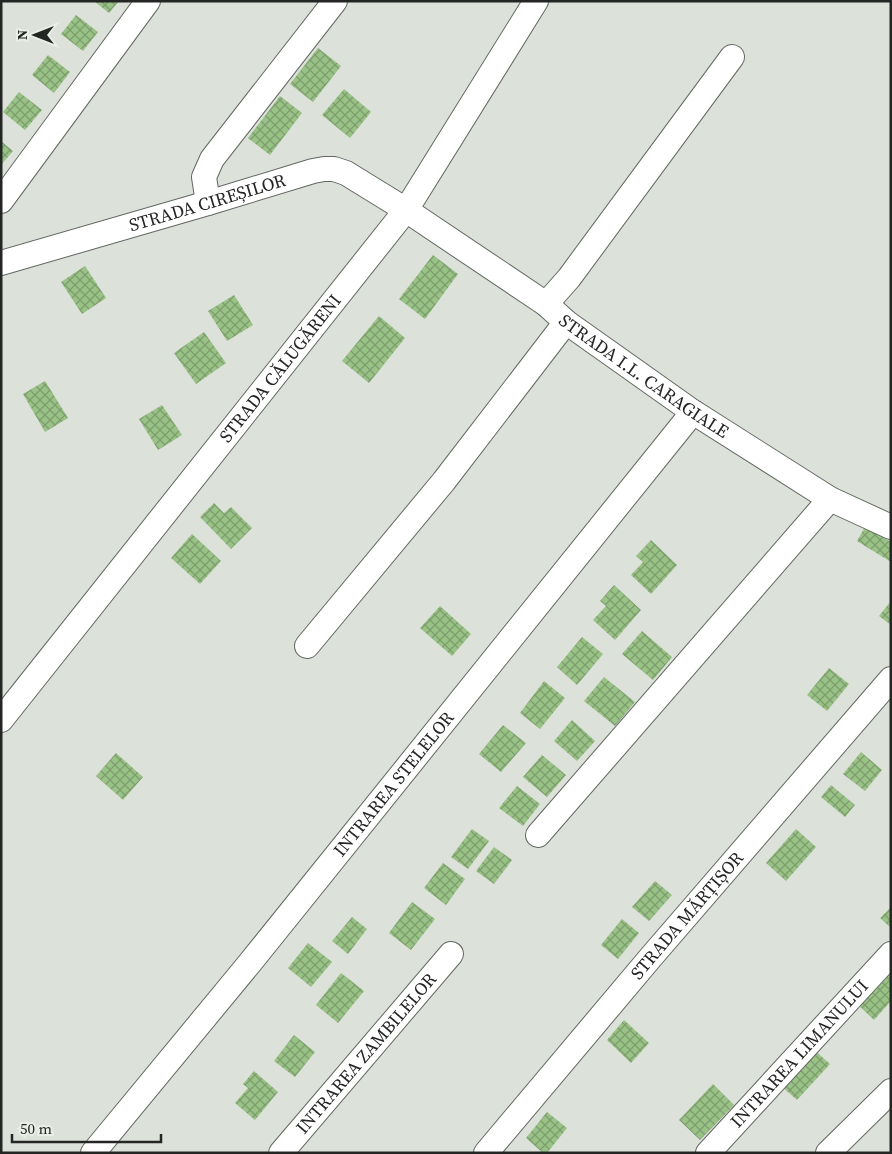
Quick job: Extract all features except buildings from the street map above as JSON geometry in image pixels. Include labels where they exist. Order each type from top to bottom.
[{"type":"street","points":[[1,201],[148,1]]},
{"type":"street","points":[[208,203],[204,177],[212,159],[335,1]]},
{"type":"street","name":"STRADA CĂLUGĂRENI","points":[[1,720],[406,210],[536,1]]},
{"type":"street","points":[[546,304],[568,278],[732,57]]},
{"type":"street","name":"STRADA CIREȘILOR","points":[[1,263],[324,169],[334,169],[346,173],[406,210]]},
{"type":"street","name":"STRADA I.L. CARAGIALE","points":[[406,210],[546,304],[566,322],[693,412],[830,499],[891,527]]},
{"type":"street","points":[[307,646],[444,481],[566,322]]},
{"type":"street","name":"INTRAREA STELELOR","points":[[93,1153],[249,964],[693,412]]},
{"type":"street","points":[[538,835],[830,499]]},
{"type":"street","name":"STRADA MĂRȚIȘOR","points":[[486,1153],[657,950],[891,679]]},
{"type":"street","name":"INTRAREA ZAMBILELOR","points":[[281,1153],[452,954]]},
{"type":"street","name":"INTRAREA LIMANULUI","points":[[708,1153],[891,954]]},
{"type":"street","points":[[828,1153],[891,1091]]}]
